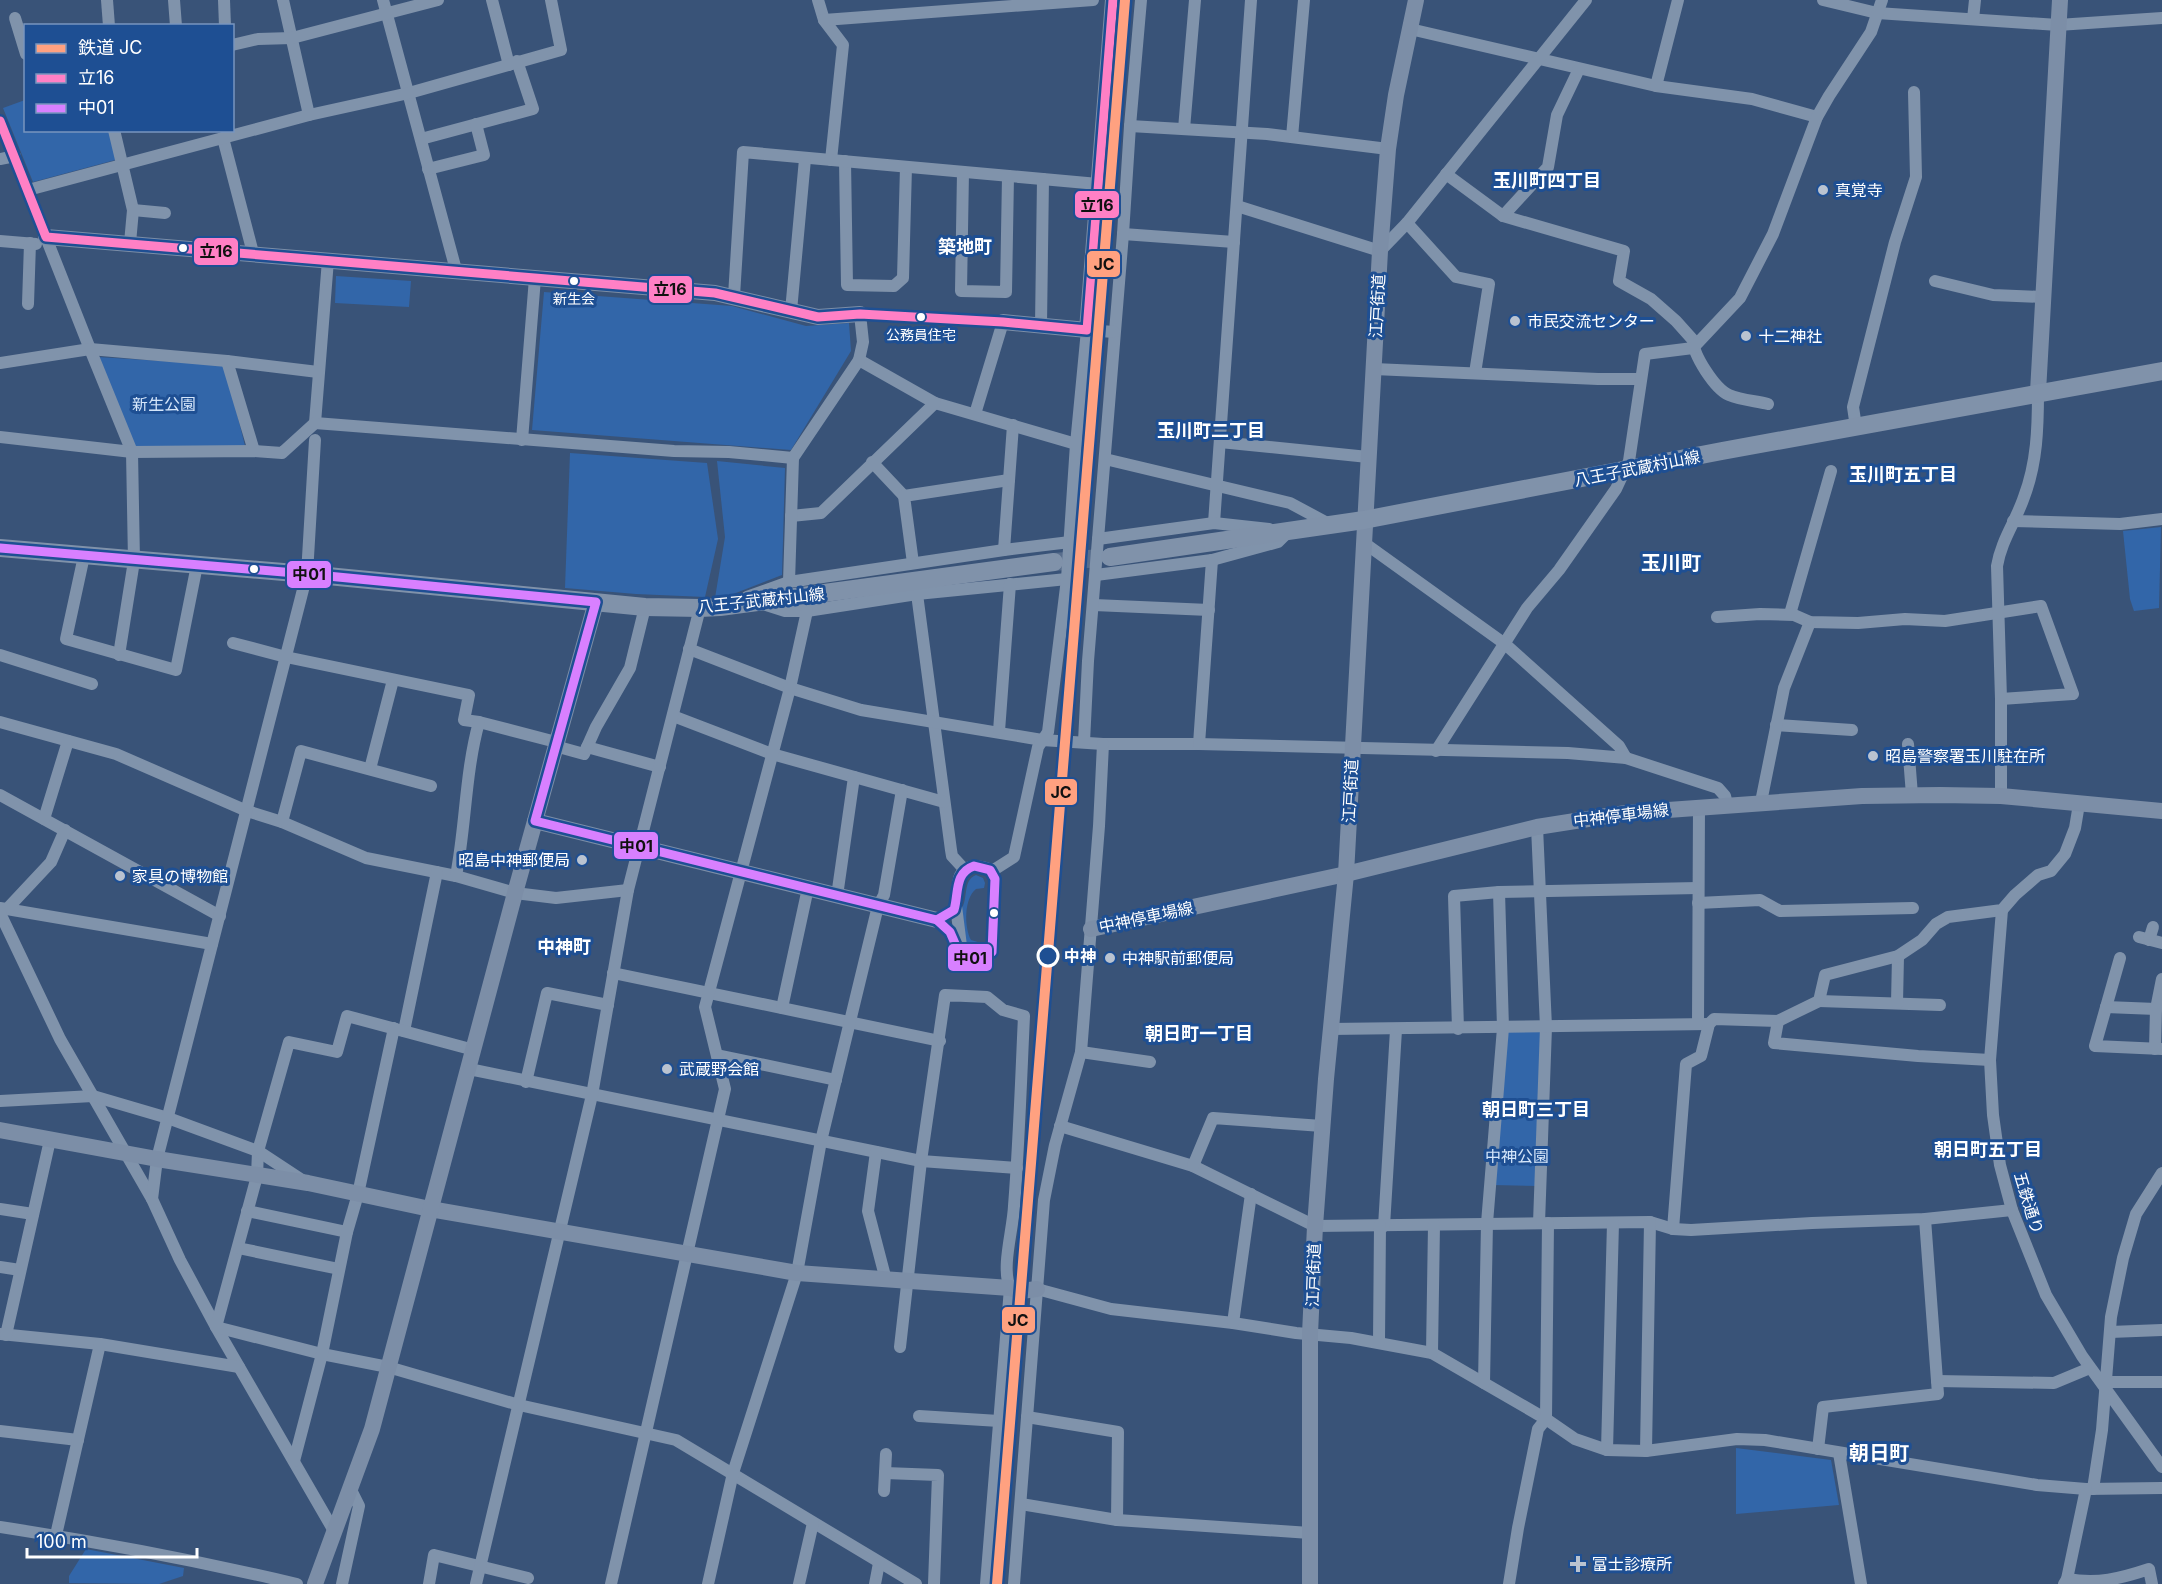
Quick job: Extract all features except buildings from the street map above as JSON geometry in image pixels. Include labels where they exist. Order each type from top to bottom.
[{"type":"main road","name":"八王子武蔵村山線","points":[[1110,557],[1364,520],[1722,451],[2162,371]]},
{"type":"main road","name":"八王子武蔵村山線","points":[[0,548],[307,574],[645,607],[700,608],[1054,562]]},
{"type":"street","points":[[107,0],[109,24]]},
{"type":"street","points":[[174,0],[176,24]]},
{"type":"street","points":[[224,0],[225,24]]},
{"type":"street","points":[[283,0],[309,115]]},
{"type":"street","points":[[383,0],[456,270]]},
{"type":"street","points":[[234,45],[258,39],[292,38],[438,0]]},
{"type":"street","points":[[421,139],[533,109],[513,63],[492,0]]},
{"type":"street","points":[[28,190],[123,165],[214,137],[409,93],[561,50],[551,0]]},
{"type":"street","points":[[818,0],[824,20],[843,45],[831,160]]},
{"type":"street","points":[[824,20],[1093,0]]},
{"type":"street","points":[[992,871],[1014,857],[1038,747],[1048,732],[1067,579],[1113,0]]},
{"type":"street","points":[[1084,742],[1141,0]]},
{"type":"street","points":[[1184,129],[1195,0]]},
{"type":"street","points":[[1214,523],[1251,0]]},
{"type":"street","points":[[1292,137],[1304,0]]},
{"type":"street","name":"江戸街道","points":[[1310,1584],[1310,1334],[1315,1226],[1330,1029],[1346,874],[1380,251],[1388,149],[1396,95],[1416,0]]},
{"type":"street","points":[[1237,206],[1380,251],[1407,223],[1586,0]]},
{"type":"street","points":[[1656,86],[1678,0]]},
{"type":"street","points":[[1823,0],[1877,13],[2058,26],[2162,18]]},
{"type":"street","points":[[1436,750],[1527,608],[1559,570],[1616,489],[1629,461],[1645,354],[1693,348],[1729,311],[1749,284],[1773,234],[1817,117],[1871,32],[1882,0]]},
{"type":"street","points":[[1973,19],[1975,0]]},
{"type":"street","points":[[2001,796],[1997,566],[1999,550],[2025,497],[2034,463],[2038,434],[2038,392],[2060,0]]},
{"type":"street","points":[[15,18],[24,47]]},
{"type":"street","points":[[1410,29],[1656,86],[1752,99],[1817,117]]},
{"type":"street","points":[[1503,216],[1548,167],[1557,116],[1579,69]]},
{"type":"street","points":[[1856,427],[1853,407],[1895,242],[1916,177],[1914,92]]},
{"type":"street","points":[[0,121],[28,190],[42,242],[90,349],[132,452],[134,561],[119,655]]},
{"type":"street","points":[[428,169],[484,155],[476,124]]},
{"type":"street","points":[[1130,126],[1292,137],[1388,149]]},
{"type":"street","points":[[115,132],[133,210],[130,243]]},
{"type":"street","points":[[214,137],[253,253]]},
{"type":"street","points":[[734,296],[743,152],[1098,184]]},
{"type":"street","points":[[0,159],[15,156]]},
{"type":"street","points":[[791,311],[805,159]]},
{"type":"street","points":[[846,161],[847,285],[894,286],[903,278],[906,167]]},
{"type":"street","points":[[963,172],[961,291],[1006,292],[1008,176]]},
{"type":"street","points":[[1446,174],[1503,216],[1624,250],[1619,281],[1652,299],[1676,321],[1693,340],[1693,348],[1712,379],[1729,395],[1768,404]]},
{"type":"street","points":[[1041,325],[1043,179]]},
{"type":"street","points":[[133,210],[165,213]]},
{"type":"street","points":[[1407,223],[1456,277],[1489,284],[1475,373]]},
{"type":"street","points":[[0,233],[42,242]]},
{"type":"street","points":[[1123,234],[1234,242]]},
{"type":"street","points":[[0,241],[130,243],[715,293],[818,317],[860,314],[1003,322],[1114,332]]},
{"type":"street","points":[[28,304],[42,242]]},
{"type":"street","points":[[0,437],[132,452],[254,451],[282,453],[315,423],[328,260]]},
{"type":"street","points":[[522,440],[535,278]]},
{"type":"street","points":[[1935,281],[1993,294],[2043,297]]},
{"type":"street","points":[[789,582],[793,458],[860,360],[863,342],[860,314]]},
{"type":"street","points":[[975,414],[1003,322]]},
{"type":"street","points":[[0,363],[90,349],[227,361],[318,372]]},
{"type":"street","points":[[860,360],[935,403],[1076,444]]},
{"type":"street","points":[[227,361],[254,451]]},
{"type":"street","points":[[1374,369],[1641,379]]},
{"type":"street","points":[[791,516],[821,513],[935,403]]},
{"type":"street","points":[[315,423],[522,440],[793,458]]},
{"type":"street","points":[[1004,550],[1013,425]]},
{"type":"street","points":[[152,1199],[157,1159],[307,574],[315,440]]},
{"type":"street","points":[[1220,442],[1368,457]]},
{"type":"street","points":[[1105,459],[1290,503],[1331,525]]},
{"type":"street","points":[[872,462],[904,496],[913,563]]},
{"type":"street","points":[[1790,614],[1831,471]]},
{"type":"street","points":[[904,496],[1009,480]]},
{"type":"street","points":[[2013,521],[2120,524],[2162,519]]},
{"type":"street","points":[[1098,539],[1214,523],[1289,531]]},
{"type":"street","points":[[1096,575],[1212,560],[1278,542],[1289,531]]},
{"type":"street","points":[[720,607],[789,582],[1070,542]]},
{"type":"street","points":[[1363,542],[1505,644],[1619,746],[1626,758]]},
{"type":"street","points":[[84,556],[66,639],[176,670],[197,565]]},
{"type":"street","points":[[1199,744],[1212,560]]},
{"type":"street","points":[[759,602],[785,611],[807,611],[917,594],[1067,579]]},
{"type":"street","points":[[999,731],[1010,584]]},
{"type":"street","points":[[917,594],[952,856],[964,869]]},
{"type":"street","points":[[315,1584],[372,1429],[515,893],[596,602]]},
{"type":"street","points":[[1094,605],[1209,610]]},
{"type":"street","points":[[1717,617],[1790,614],[1810,622],[1858,623],[1905,619],[1946,621],[2041,606],[2073,694],[2001,699]]},
{"type":"street","points":[[233,643],[286,657],[469,695],[464,720],[479,722],[584,754],[596,727],[630,668],[645,607]]},
{"type":"street","points":[[476,1584],[592,1095],[628,890],[700,608]]},
{"type":"street","points":[[611,1584],[725,1089],[705,1008],[790,688],[807,611]]},
{"type":"street","points":[[1761,802],[1784,688],[1810,622]]},
{"type":"street","points":[[689,649],[790,688],[861,710],[999,731],[1042,740],[1103,744],[1199,744],[1568,753],[1626,758],[1718,788],[1728,804]]},
{"type":"street","points":[[0,655],[92,684]]},
{"type":"street","points":[[370,769],[393,680]]},
{"type":"street","points":[[673,716],[772,754],[944,802]]},
{"type":"street","points":[[0,722],[116,754],[246,811],[282,822],[366,858],[456,876],[515,893],[556,898],[628,890]]},
{"type":"street","points":[[456,876],[470,752],[479,722]]},
{"type":"street","points":[[1776,725],[1852,730]]},
{"type":"street","points":[[44,819],[68,741]]},
{"type":"street","points":[[1014,1584],[1044,1200],[1060,1126],[1082,1052],[1103,744]]},
{"type":"street","points":[[1908,744],[1912,795]]},
{"type":"street","points":[[587,747],[660,767]]},
{"type":"street","points":[[282,822],[301,751],[431,786]]},
{"type":"street","points":[[837,896],[854,777]]},
{"type":"street","points":[[708,1584],[733,1473],[797,1273],[821,1141],[878,906],[884,895],[902,790]]},
{"type":"street","points":[[0,795],[220,916]]},
{"type":"street","name":"中神停車場線","points":[[1091,929],[1346,874],[1537,827],[1626,813],[1728,804],[1912,795],[2001,796],[2162,812]]},
{"type":"street","points":[[1819,1000],[1825,975],[1898,956],[1922,940],[1936,924],[1948,916],[2002,910],[2038,875],[2051,871],[2065,854],[2075,828],[2079,804]]},
{"type":"street","points":[[1673,1229],[1686,1064],[1701,1056],[1704,1024],[1698,903],[1699,806]]},
{"type":"street","points":[[535,821],[937,920],[950,932],[960,955],[967,957],[985,959],[991,955],[995,879],[988,868],[974,866],[964,869],[958,876],[956,906],[961,949],[967,957]]},
{"type":"street","points":[[1509,1584],[1538,1429],[1546,1419],[1544,1223],[1546,1027],[1537,827]]},
{"type":"street","points":[[2,910],[51,862],[65,830]]},
{"type":"street","points":[[294,1461],[322,1354],[347,1232],[437,872]]},
{"type":"street","points":[[782,1008],[808,888]]},
{"type":"street","points":[[1458,1029],[1454,896],[1499,892],[1698,888]]},
{"type":"street","points":[[1484,1383],[1487,1223],[1503,1028],[1499,892]]},
{"type":"street","points":[[1698,903],[1760,900],[1780,911],[1912,908]]},
{"type":"street","points":[[937,920],[950,913],[956,906]]},
{"type":"street","points":[[2,910],[212,944]]},
{"type":"street","points":[[2,910],[60,1039],[152,1199],[180,1260],[216,1327],[334,1531]]},
{"type":"street","name":"五鉄通り","points":[[2002,910],[1990,1060],[1993,1115],[2000,1164],[2013,1210],[2046,1295],[2090,1368],[2105,1385],[2162,1467]]},
{"type":"street","points":[[2150,940],[2153,927]]},
{"type":"street","points":[[1897,1003],[1898,956]]},
{"type":"street","points":[[2120,958],[2095,1046],[2158,1049],[2156,1009],[2162,979]]},
{"type":"street","points":[[613,973],[940,1041]]},
{"type":"street","points":[[526,1082],[547,993],[608,1005]]},
{"type":"street","points":[[900,1347],[921,1161],[945,995],[987,997],[1003,1010],[1024,1017],[1013,1228],[1006,1269],[1006,1280],[1010,1288],[986,1584]]},
{"type":"street","points":[[1330,1029],[1396,1030],[1704,1024],[1714,1019],[1778,1021],[1819,1000],[1940,1005]]},
{"type":"street","points":[[2106,1007],[2156,1009]]},
{"type":"street","points":[[216,1327],[257,1176],[258,1151],[289,1042],[337,1052],[347,1016],[474,1050]]},
{"type":"street","points":[[1778,1021],[1774,1043],[1990,1060]]},
{"type":"street","points":[[1379,1342],[1382,1226],[1396,1030]]},
{"type":"street","points":[[1082,1052],[1150,1062]]},
{"type":"street","points":[[717,1055],[836,1080]]},
{"type":"street","points":[[469,1070],[921,1161],[1017,1168]]},
{"type":"street","points":[[0,1101],[93,1096],[168,1118],[258,1151],[308,1183]]},
{"type":"street","points":[[1194,1166],[1213,1118],[1322,1126]]},
{"type":"street","points":[[1060,1126],[1194,1166],[1315,1226],[1650,1222],[1673,1229],[1691,1230],[1812,1223],[1925,1220],[2013,1210]]},
{"type":"street","points":[[0,1130],[157,1159],[308,1183],[430,1209],[797,1273],[1027,1291],[1037,1288],[1111,1309],[1379,1342],[1432,1353],[1546,1419],[1575,1439],[1607,1450],[1646,1451],[1737,1439],[1765,1440],[2037,1485],[2090,1489],[2162,1488]]},
{"type":"street","points":[[50,1140],[3,1334],[100,1344],[239,1368]]},
{"type":"street","points":[[876,1152],[868,1211],[886,1280]]},
{"type":"street","points":[[2152,1584],[2149,1569],[2112,1582],[2084,1584],[2065,1581],[2090,1489],[2102,1430],[2110,1332],[2122,1258],[2136,1214],[2161,1179]]},
{"type":"street","points":[[1233,1323],[1251,1194]]},
{"type":"street","points":[[0,1209],[33,1214]]},
{"type":"street","points":[[247,1211],[347,1232]]},
{"type":"street","points":[[1818,1449],[1823,1407],[1938,1394],[1925,1220]]},
{"type":"street","points":[[1646,1451],[1650,1222]]},
{"type":"street","points":[[1607,1450],[1612,1223]]},
{"type":"street","points":[[1432,1353],[1434,1225]]},
{"type":"street","points":[[238,1248],[339,1269]]},
{"type":"street","points":[[0,1267],[20,1270]]},
{"type":"street","points":[[216,1327],[322,1354],[388,1367],[519,1405],[676,1440],[916,1584]]},
{"type":"street","points":[[2110,1332],[2162,1330]]},
{"type":"street","points":[[56,1535],[100,1344]]},
{"type":"street","points":[[1937,1381],[2054,1383],[2090,1368]]},
{"type":"street","points":[[2105,1385],[2162,1382]]},
{"type":"street","points":[[919,1416],[999,1421]]},
{"type":"street","points":[[1028,1417],[1118,1432],[1117,1520]]},
{"type":"street","points":[[0,1431],[78,1440]]},
{"type":"street","points":[[1839,1453],[1861,1584]]},
{"type":"street","points":[[884,1491],[886,1454]]},
{"type":"street","points":[[885,1473],[938,1474],[934,1584]]},
{"type":"street","points":[[342,1584],[359,1506],[350,1488]]},
{"type":"street","points":[[1021,1504],[1117,1520],[1310,1533]]},
{"type":"street","points":[[799,1584],[813,1524]]},
{"type":"street","points":[[0,1527],[56,1535],[247,1578],[297,1584]]},
{"type":"street","points":[[429,1584],[435,1555],[528,1578]]},
{"type":"street","points":[[875,1584],[879,1563]]},
{"type":"green space","points":[[24,100],[24,132],[111,132],[119,159],[33,182],[3,108]]},
{"type":"green space","points":[[336,276],[411,281],[409,307],[335,303]]},
{"type":"green space","points":[[544,292],[732,306],[806,326],[849,323],[851,351],[791,450],[532,430]]},
{"type":"green space","name":"新生公園","points":[[98,357],[225,365],[245,446],[135,447]]},
{"type":"green space","points":[[570,453],[707,463],[718,539],[705,597],[565,588]]},
{"type":"green space","points":[[717,461],[785,468],[782,575],[723,598],[715,598],[725,537]]},
{"type":"green space","points":[[2161,527],[2159,608],[2134,611],[2130,599],[2123,531]]},
{"type":"green space","points":[[976,875],[983,878],[985,883],[984,888],[976,889],[972,893],[967,906],[966,921],[971,940],[981,943],[978,948],[973,949],[966,947],[959,912],[964,902],[967,886],[971,878]]},
{"type":"green space","name":"中神公園","points":[[1544,1031],[1538,1186],[1493,1185],[1506,1032]]},
{"type":"green space","points":[[1736,1448],[1831,1460],[1839,1505],[1736,1514]]},
{"type":"green space","points":[[86,1549],[184,1568],[183,1576],[159,1584],[69,1583],[69,1576]]},
{"type":"tunnel","points":[[1054,562],[1110,557]]},
{"type":"rail line","name":"JC","points":[[997,1584],[1125,0]]},
{"type":"transit line","name":"立16","points":[[0,121],[46,237],[715,293],[818,317],[860,314],[1003,322],[1087,330],[1113,0]]},
{"type":"transit line","name":"中01","points":[[0,548],[307,574],[596,602],[535,821],[937,920]]},
{"type":"transit line","name":"中01","points":[[974,866],[990,870],[995,879],[992,952],[977,959],[960,955],[950,932],[937,920],[954,910],[960,879],[963,873],[974,866]]},
{"type":"place","name":"真覚寺","points":[[1823,190]]},
{"type":"place","name":"新生会","points":[[574,281]]},
{"type":"place","name":"公務員住宅","points":[[921,317]]},
{"type":"place","name":"市民交流センター","points":[[1515,321]]},
{"type":"place","name":"十二神社","points":[[1746,336]]},
{"type":"place","name":"昭島警察署玉川駐在所","points":[[1873,756]]},
{"type":"place","name":"昭島中神郵便局","points":[[582,860]]},
{"type":"place","name":"家具の博物館","points":[[120,876]]},
{"type":"place","name":"中神","points":[[1048,956]]},
{"type":"place","name":"中神駅前郵便局","points":[[1110,958]]},
{"type":"place","name":"武蔵野会館","points":[[667,1069]]},
{"type":"place","name":"富士診療所","points":[[1578,1564]]},
{"type":"district","name":"玉川町四丁目","points":[[1547,181]]},
{"type":"district","name":"築地町","points":[[965,247]]},
{"type":"district","name":"玉川町二丁目","points":[[1211,431]]},
{"type":"district","name":"玉川町五丁目","points":[[1903,475]]},
{"type":"district","name":"玉川町","points":[[1671,563]]},
{"type":"district","name":"中神町","points":[[564,947]]},
{"type":"district","name":"朝日町一丁目","points":[[1199,1034]]},
{"type":"district","name":"朝日町三丁目","points":[[1536,1110]]},
{"type":"district","name":"朝日町五丁目","points":[[1988,1150]]},
{"type":"district","name":"朝日町","points":[[1879,1453]]}]
